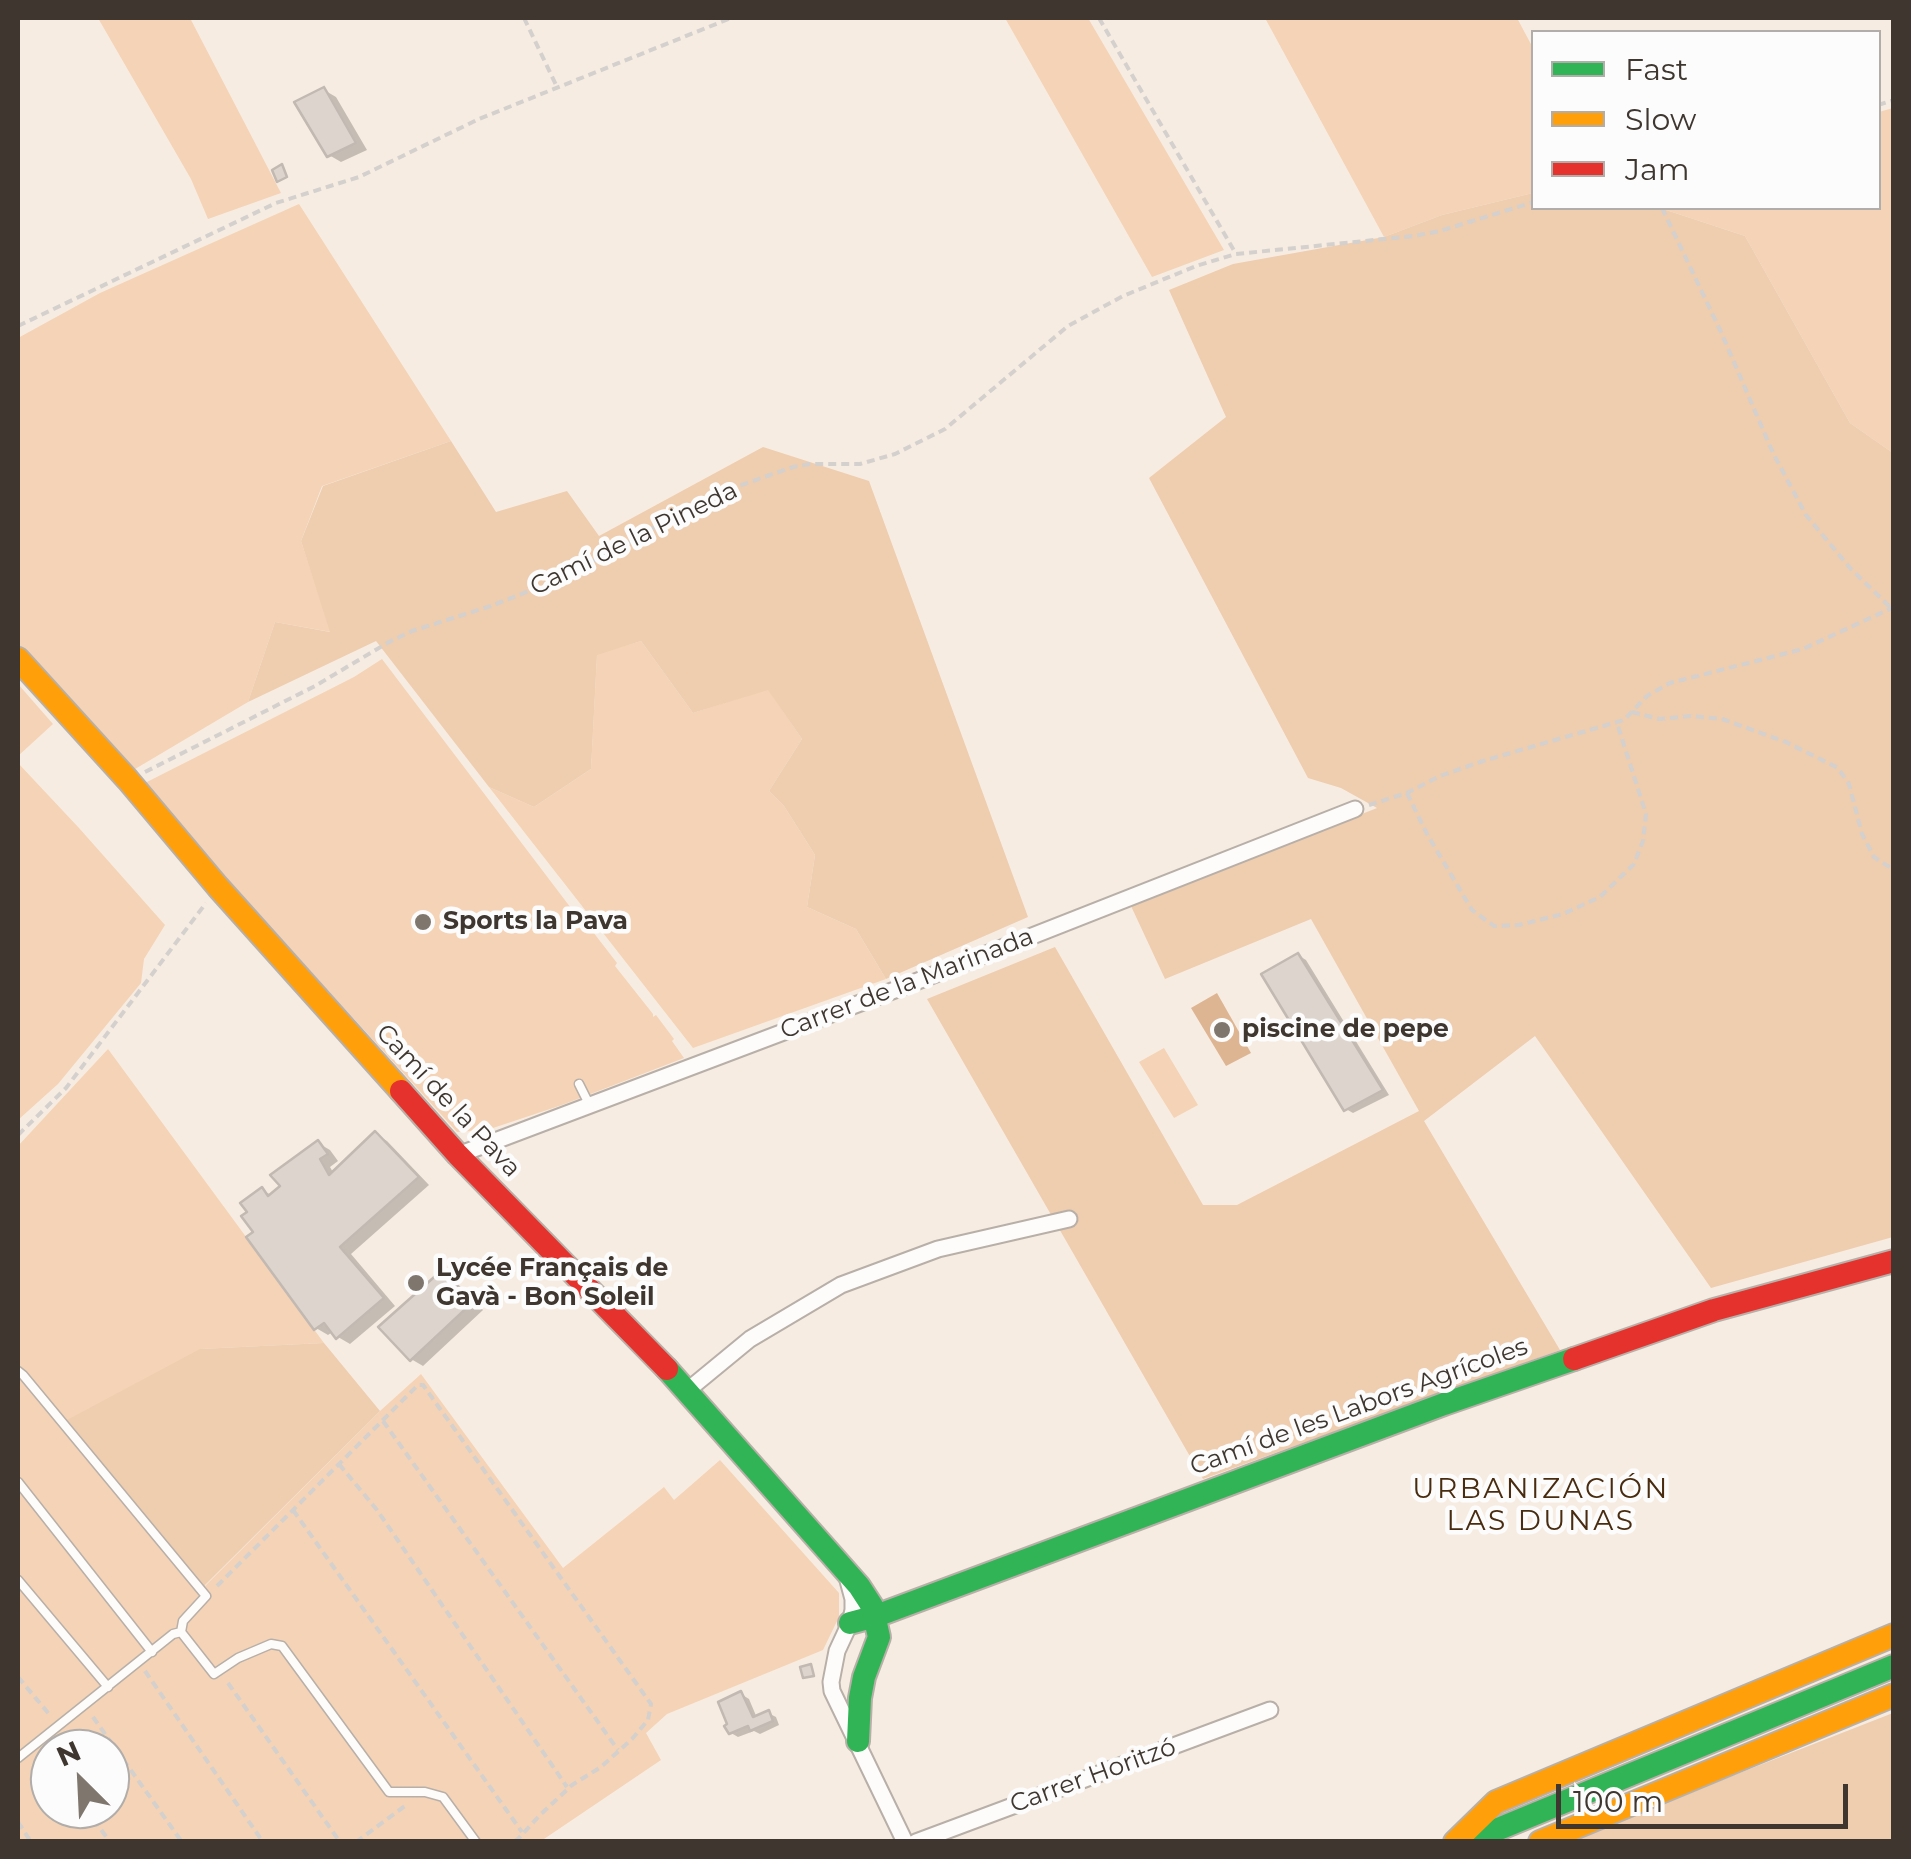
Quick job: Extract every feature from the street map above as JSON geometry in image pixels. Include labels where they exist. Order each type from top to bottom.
[{"type":"main road","name":"Camí de la Pava","points":[[18,659],[458,1155],[688,1390],[859,1586],[876,1616]]},
{"type":"main road","name":"Camí de les Labors Agrícoles","points":[[850,1623],[1444,1404],[1714,1310],[1894,1261]]},
{"type":"main road","points":[[858,1740],[864,1677],[880,1637],[876,1616]]},
{"type":"main road","points":[[1454,1842],[1496,1802],[1894,1635]]},
{"type":"main road","points":[[1468,1842],[1894,1666]]},
{"type":"main road","points":[[1540,1842],[1894,1695]]},
{"type":"street","name":"Carrer de la Marinada","points":[[458,1155],[900,988],[1355,809]]},
{"type":"street","points":[[688,1390],[750,1339],[841,1285],[938,1249],[1069,1219]]},
{"type":"street","points":[[846,1573],[853,1600],[850,1623],[837,1651],[831,1682],[835,1702],[858,1740],[905,1842]]},
{"type":"street","name":"Carrer Horitzó","points":[[916,1842],[1270,1710]]},
{"type":"lane","points":[[579,1084],[589,1104]]},
{"type":"lane","points":[[18,1371],[206,1596],[182,1621],[181,1632],[214,1674],[271,1644],[282,1646],[389,1792],[425,1792],[443,1797],[476,1842]]},
{"type":"lane","points":[[18,1482],[152,1652]]},
{"type":"lane","points":[[18,1580],[108,1687]]},
{"type":"lane","points":[[18,1758],[173,1634],[181,1632]]},
{"type":"path","points":[[524,18],[557,87]]},
{"type":"path","points":[[18,326],[276,203],[359,177],[479,119],[730,18]]},
{"type":"path","points":[[1099,18],[1236,254]]},
{"type":"path","name":"Camí de la Pineda","points":[[128,780],[315,686],[400,636],[549,583],[629,544],[710,496],[810,464],[860,464],[895,454],[945,429],[1068,326],[1124,296],[1196,266],[1236,254],[1427,234],[1531,203]]},
{"type":"path","points":[[1355,809],[1407,793],[1483,761],[1624,720],[1647,696],[1670,683],[1802,649],[1893,607],[1850,568],[1806,515],[1773,452],[1663,210]]},
{"type":"path","points":[[1632,712],[1659,719],[1722,719],[1786,742],[1838,768],[1848,784],[1862,834],[1874,857],[1894,870]]},
{"type":"path","points":[[1407,793],[1426,834],[1472,910],[1494,926],[1520,926],[1563,914],[1600,897],[1634,864],[1643,840],[1646,814],[1616,723]]},
{"type":"path","points":[[18,1135],[66,1088],[218,887]]},
{"type":"path","points":[[206,1596],[423,1385],[651,1704],[648,1720],[619,1752],[568,1788],[512,1842]]},
{"type":"path","points":[[382,1421],[619,1752]]},
{"type":"path","points":[[339,1464],[377,1510],[568,1788]]},
{"type":"path","points":[[293,1510],[524,1833]]},
{"type":"path","points":[[140,1662],[262,1842]]},
{"type":"path","points":[[219,1671],[340,1842]]},
{"type":"path","points":[[18,1677],[59,1725]]},
{"type":"path","points":[[85,1705],[182,1842]]},
{"type":"path","points":[[356,1842],[425,1792]]},
{"type":"path","points":[[18,1822],[31,1842]]},
{"type":"shaded area","points":[[98,18],[190,18],[281,193],[208,219],[191,179]]},
{"type":"shaded area","points":[[1005,18],[1088,18],[1224,250],[1152,277]]},
{"type":"shaded area","points":[[1265,18],[1517,18],[1531,44],[1531,193],[1442,215],[1384,237]]},
{"type":"shaded area","points":[[1893,108],[1893,453],[1850,423],[1745,236],[1666,210],[1881,210],[1881,111]]},
{"type":"shaded area","points":[[1531,193],[1531,210],[1666,210],[1745,236],[1850,423],[1893,453],[1893,1237],[1711,1288],[1535,1036],[1424,1121],[1560,1350],[1203,1479],[927,999],[1055,947],[1203,1205],[1237,1205],[1419,1111],[1311,919],[1165,979],[1131,906],[1377,808],[1341,788],[1308,778],[1149,478],[1226,417],[1169,290],[1233,264],[1384,237],[1442,215]]},
{"type":"shaded area","points":[[299,204],[451,441],[322,486],[301,541],[331,632],[275,622],[248,702],[130,772],[18,650],[18,338],[100,293]]},
{"type":"shaded area","points":[[451,441],[496,512],[567,491],[599,536],[763,447],[869,481],[1028,917],[886,979],[856,929],[807,907],[815,855],[784,806],[769,791],[802,739],[768,690],[693,713],[641,641],[597,655],[591,769],[534,807],[489,787],[376,641],[248,702],[275,622],[330,632],[301,541],[323,486]]},
{"type":"shaded area","points":[[641,641],[693,713],[768,689],[802,739],[769,791],[784,806],[815,855],[807,907],[856,929],[886,979],[693,1048],[489,787],[534,807],[591,769],[597,654]]},
{"type":"shaded area","name":"Sports la Pava","points":[[382,659],[617,963],[615,966],[674,1039],[684,1058],[487,1130],[457,1132],[141,785]]},
{"type":"shaded area","points":[[18,684],[53,724],[18,756]]},
{"type":"shaded area","points":[[18,763],[165,925],[144,959],[141,983],[58,1084],[18,1120]]},
{"type":"shaded area","name":"piscine de pepe","points":[[1217,993],[1251,1053],[1226,1066],[1191,1008]]},
{"type":"shaded area","points":[[1164,1048],[1198,1105],[1174,1118],[1139,1062]]},
{"type":"shaded area","points":[[108,1049],[324,1343],[200,1349],[205,1586],[421,1374],[563,1568],[664,1487],[674,1500],[720,1460],[839,1593],[839,1617],[823,1650],[667,1714],[646,1733],[661,1760],[541,1841],[18,1842],[18,1146]]},
{"type":"shaded area","points":[[324,1343],[380,1411],[204,1586],[67,1420],[200,1349]]},
{"type":"shaded area","points":[[1893,1713],[1893,1841],[1570,1842],[1673,1799]]},
{"type":"building","points":[[324,87],[356,143],[327,157],[294,102]]},
{"type":"building","points":[[282,164],[287,177],[277,182],[272,170]]},
{"type":"building","points":[[1298,953],[1383,1090],[1344,1111],[1261,974]]},
{"type":"building","points":[[375,1131],[419,1177],[340,1247],[384,1298],[336,1339],[324,1323],[314,1330],[246,1237],[253,1232],[241,1216],[247,1212],[240,1203],[262,1187],[268,1196],[280,1186],[270,1175],[318,1140],[328,1154],[320,1159],[329,1175]]},
{"type":"building","points":[[442,1270],[473,1302],[410,1361],[378,1327]]},
{"type":"building","points":[[811,1664],[814,1676],[803,1678],[800,1667]]},
{"type":"building","points":[[741,1691],[753,1717],[769,1710],[773,1721],[750,1731],[748,1726],[729,1734],[718,1702]]},
{"type":"traffic: fast","points":[[850,1623],[1574,1359]]},
{"type":"traffic: fast","points":[[667,1369],[859,1586],[872,1606],[879,1637],[864,1677],[858,1741]]},
{"type":"traffic: fast","points":[[1467,1842],[1894,1666]]},
{"type":"traffic: slow","points":[[18,659],[401,1091]]},
{"type":"traffic: slow","points":[[1455,1842],[1496,1802],[1894,1635]]},
{"type":"traffic: slow","points":[[1540,1842],[1894,1695]]},
{"type":"traffic: jam","points":[[401,1091],[458,1155],[667,1369]]},
{"type":"traffic: jam","points":[[1574,1359],[1714,1310],[1894,1261]]},
{"type":"place","name":"Sports la Pava","points":[[423,922]]},
{"type":"place","name":"piscine de pepe","points":[[1222,1030]]},
{"type":"place","name":"Lycée Français de Gavà - Bon Soleil","points":[[416,1283]]},
{"type":"district","name":"URBANIZACIÓN LAS DUNAS","points":[[1541,1506]]}]
